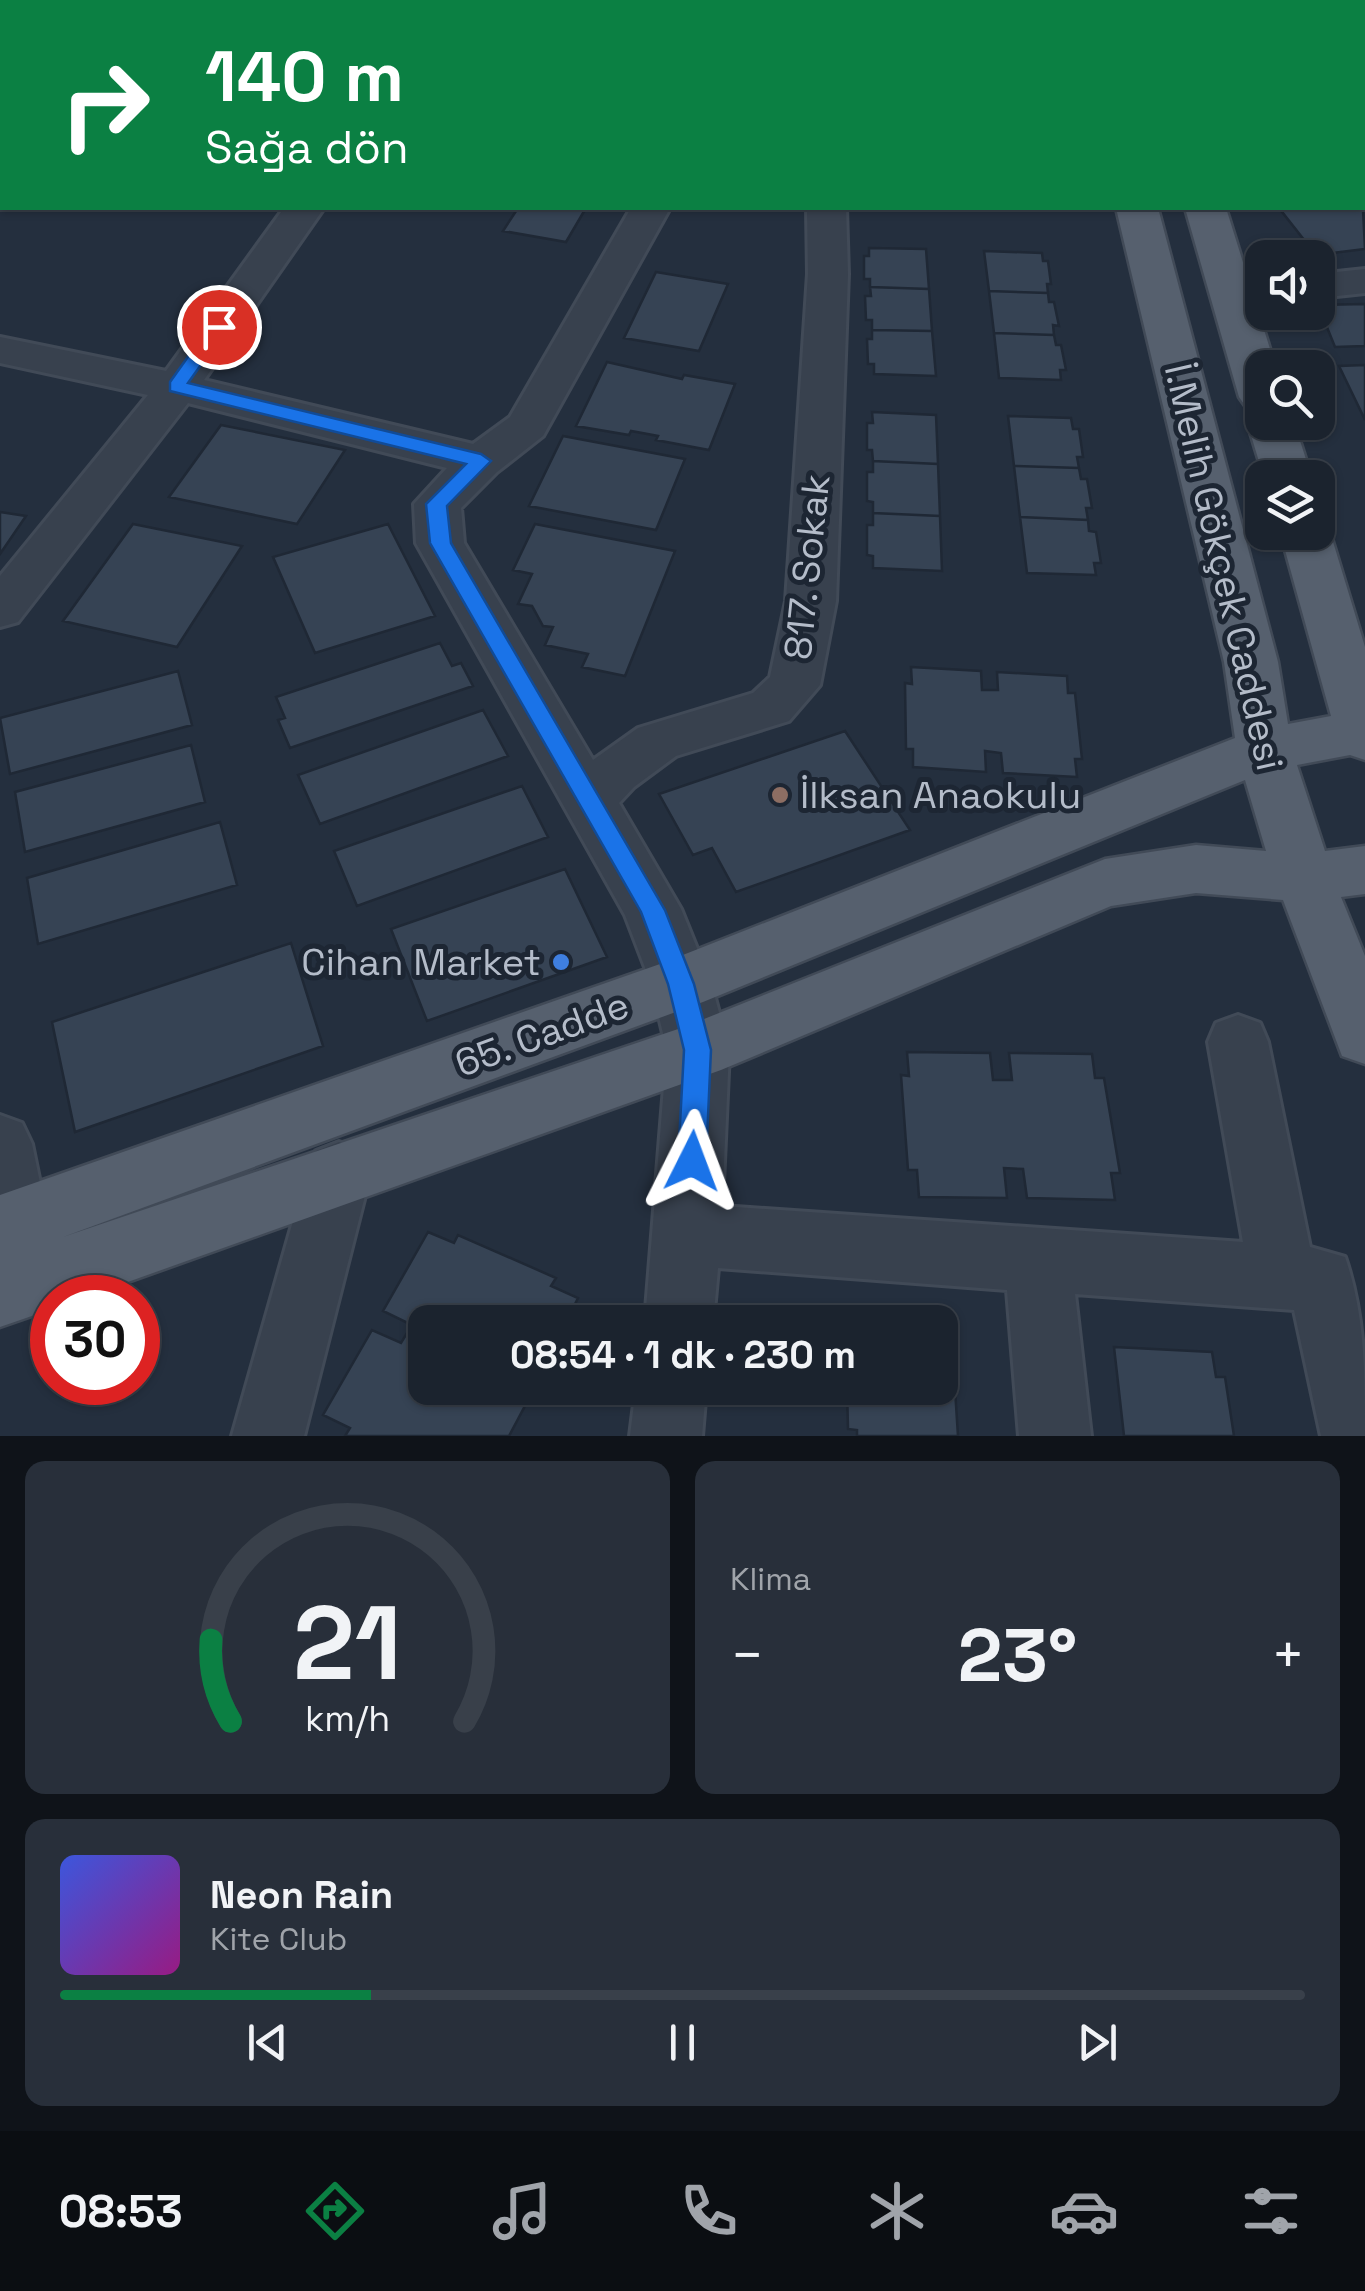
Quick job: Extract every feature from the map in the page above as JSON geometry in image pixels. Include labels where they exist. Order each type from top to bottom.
[{"type":"main road","name":"İ.Melih Gökçek Caddesi","points":[[1137,210],[1250,662],[1264,749],[1335,874],[1365,1036]]},
{"type":"main road","name":"İ.Melih Gökçek Caddesi","points":[[1206,210],[1245,290]]},
{"type":"main road","points":[[1311,550],[1364,734]]},
{"type":"main road","name":"65. Cadde","points":[[7,1225],[681,984],[1264,749],[1364,734]]},
{"type":"main road","name":"65. Cadde","points":[[0,1293],[698,1050],[1104,883],[1196,869],[1335,874]]},
{"type":"street","points":[[0,610],[144,433],[303,210]]},
{"type":"street","points":[[649,210],[527,426],[481,461],[436,504],[440,543],[652,910],[681,984],[698,1050],[688,1235],[680,1305]]},
{"type":"street","name":"817. Sokak","points":[[588,800],[615,772],[656,742],[771,708],[794,685],[811,601],[828,274],[826,210]]},
{"type":"street","points":[[1335,284],[1365,281]]},
{"type":"street","points":[[0,350],[176,386],[481,461]]},
{"type":"street","points":[[1238,1042],[1283,1277]]},
{"type":"street","points":[[0,1144],[7,1225]]},
{"type":"street","points":[[268,1436],[340,1172]]},
{"type":"street","points":[[688,1235],[1321,1280],[1356,1436]]},
{"type":"street","points":[[1038,1260],[1054,1436]]},
{"type":"street","points":[[666,1436],[669,1405]]},
{"type":"building","points":[[517,210],[585,210],[566,242],[503,231]]},
{"type":"building","points":[[1281,210],[1363,210],[1365,249],[1335,253],[1335,240],[1304,240]]},
{"type":"building","points":[[869,248],[926,249],[929,289],[870,287],[870,279],[864,279],[864,256],[869,256]]},
{"type":"building","points":[[984,251],[1042,253],[1043,261],[1048,261],[1048,293],[989,291]]},
{"type":"building","points":[[656,272],[728,284],[699,351],[624,338]]},
{"type":"building","points":[[870,287],[929,289],[932,331],[872,330],[872,320],[866,320],[865,296],[871,296]]},
{"type":"building","points":[[989,291],[1048,293],[1059,326],[1053,325],[1054,335],[994,333]]},
{"type":"building","points":[[1365,304],[1365,346],[1335,347],[1328,330],[1335,330],[1335,305]]},
{"type":"building","points":[[872,330],[932,331],[936,376],[874,374],[874,364],[868,364],[867,339],[872,339]]},
{"type":"building","points":[[994,333],[1054,335],[1056,345],[1061,345],[1066,370],[1060,370],[1061,380],[999,378]]},
{"type":"building","points":[[607,362],[682,379],[684,375],[735,384],[709,450],[631,431],[629,435],[576,426]]},
{"type":"building","points":[[1365,365],[1365,420],[1339,366]]},
{"type":"building","points":[[872,412],[936,415],[938,464],[873,461],[872,450],[867,450],[867,423],[873,423]]},
{"type":"building","points":[[1008,416],[1071,418],[1073,429],[1079,429],[1083,457],[1077,457],[1079,468],[1014,466]]},
{"type":"building","points":[[221,425],[345,450],[297,524],[169,497]]},
{"type":"building","points":[[563,436],[685,459],[656,530],[529,506]]},
{"type":"building","points":[[873,461],[938,464],[940,516],[873,513],[873,502],[867,501],[867,472],[873,472]]},
{"type":"building","points":[[1014,466],[1079,468],[1081,479],[1087,479],[1092,508],[1086,508],[1088,520],[1020,517]]},
{"type":"building","points":[[0,512],[26,516],[0,554]]},
{"type":"building","points":[[873,513],[940,516],[942,571],[873,568],[873,556],[867,555],[867,525],[873,525]]},
{"type":"building","points":[[1020,517],[1088,520],[1089,531],[1096,532],[1101,563],[1094,563],[1096,575],[1027,573]]},
{"type":"building","points":[[133,524],[242,546],[177,647],[63,621]]},
{"type":"building","points":[[388,524],[435,616],[315,653],[273,557]]},
{"type":"building","points":[[535,524],[675,551],[625,676],[582,667],[588,654],[545,645],[553,627],[543,626],[532,606],[518,604],[532,574],[513,570]]},
{"type":"building","points":[[440,643],[452,666],[461,663],[473,686],[290,748],[278,720],[285,718],[276,697]]},
{"type":"building","points":[[911,667],[981,671],[982,690],[998,690],[997,672],[1067,676],[1068,693],[1075,693],[1082,759],[1075,759],[1077,777],[1003,773],[1001,753],[985,751],[986,772],[913,767],[913,749],[906,749],[905,683],[912,684]]},
{"type":"building","points":[[178,671],[192,725],[10,774],[0,718]]},
{"type":"building","points":[[483,710],[508,756],[320,824],[298,775]]},
{"type":"building","points":[[845,731],[910,830],[736,892],[712,848],[693,855],[659,794]]},
{"type":"building","points":[[191,745],[205,802],[25,852],[15,792]]},
{"type":"building","points":[[522,786],[548,837],[357,906],[334,851]]},
{"type":"building","points":[[220,822],[237,885],[38,944],[27,878]]},
{"type":"building","points":[[565,869],[607,957],[427,1021],[391,929]]},
{"type":"building","points":[[291,943],[323,1046],[75,1132],[52,1022]]},
{"type":"building","points":[[907,1052],[990,1053],[993,1080],[1012,1080],[1009,1053],[1092,1054],[1095,1078],[1104,1078],[1120,1173],[1111,1173],[1115,1200],[1027,1198],[1023,1169],[1004,1168],[1007,1198],[919,1197],[917,1170],[908,1170],[901,1075],[909,1076]]},
{"type":"building","points":[[428,1232],[454,1243],[458,1235],[556,1278],[551,1286],[578,1298],[574,1305],[408,1305],[408,1323],[383,1311]]},
{"type":"building","points":[[372,1330],[401,1343],[408,1332],[408,1405],[525,1405],[509,1436],[345,1436],[350,1428],[323,1415]]},
{"type":"building","points":[[1114,1347],[1212,1352],[1216,1377],[1225,1377],[1234,1436],[1124,1436]]},
{"type":"building","points":[[847,1405],[956,1405],[958,1436],[857,1436],[857,1430],[848,1429]]},
{"type":"place","name":"İlksan Anaokulu","points":[[780,795]]},
{"type":"place","name":"Cihan Market","points":[[561,962]]},
{"type":"route","points":[[219,327],[176,386],[481,461],[436,504],[440,543],[652,910],[681,984],[698,1050],[692,1161]]}]
